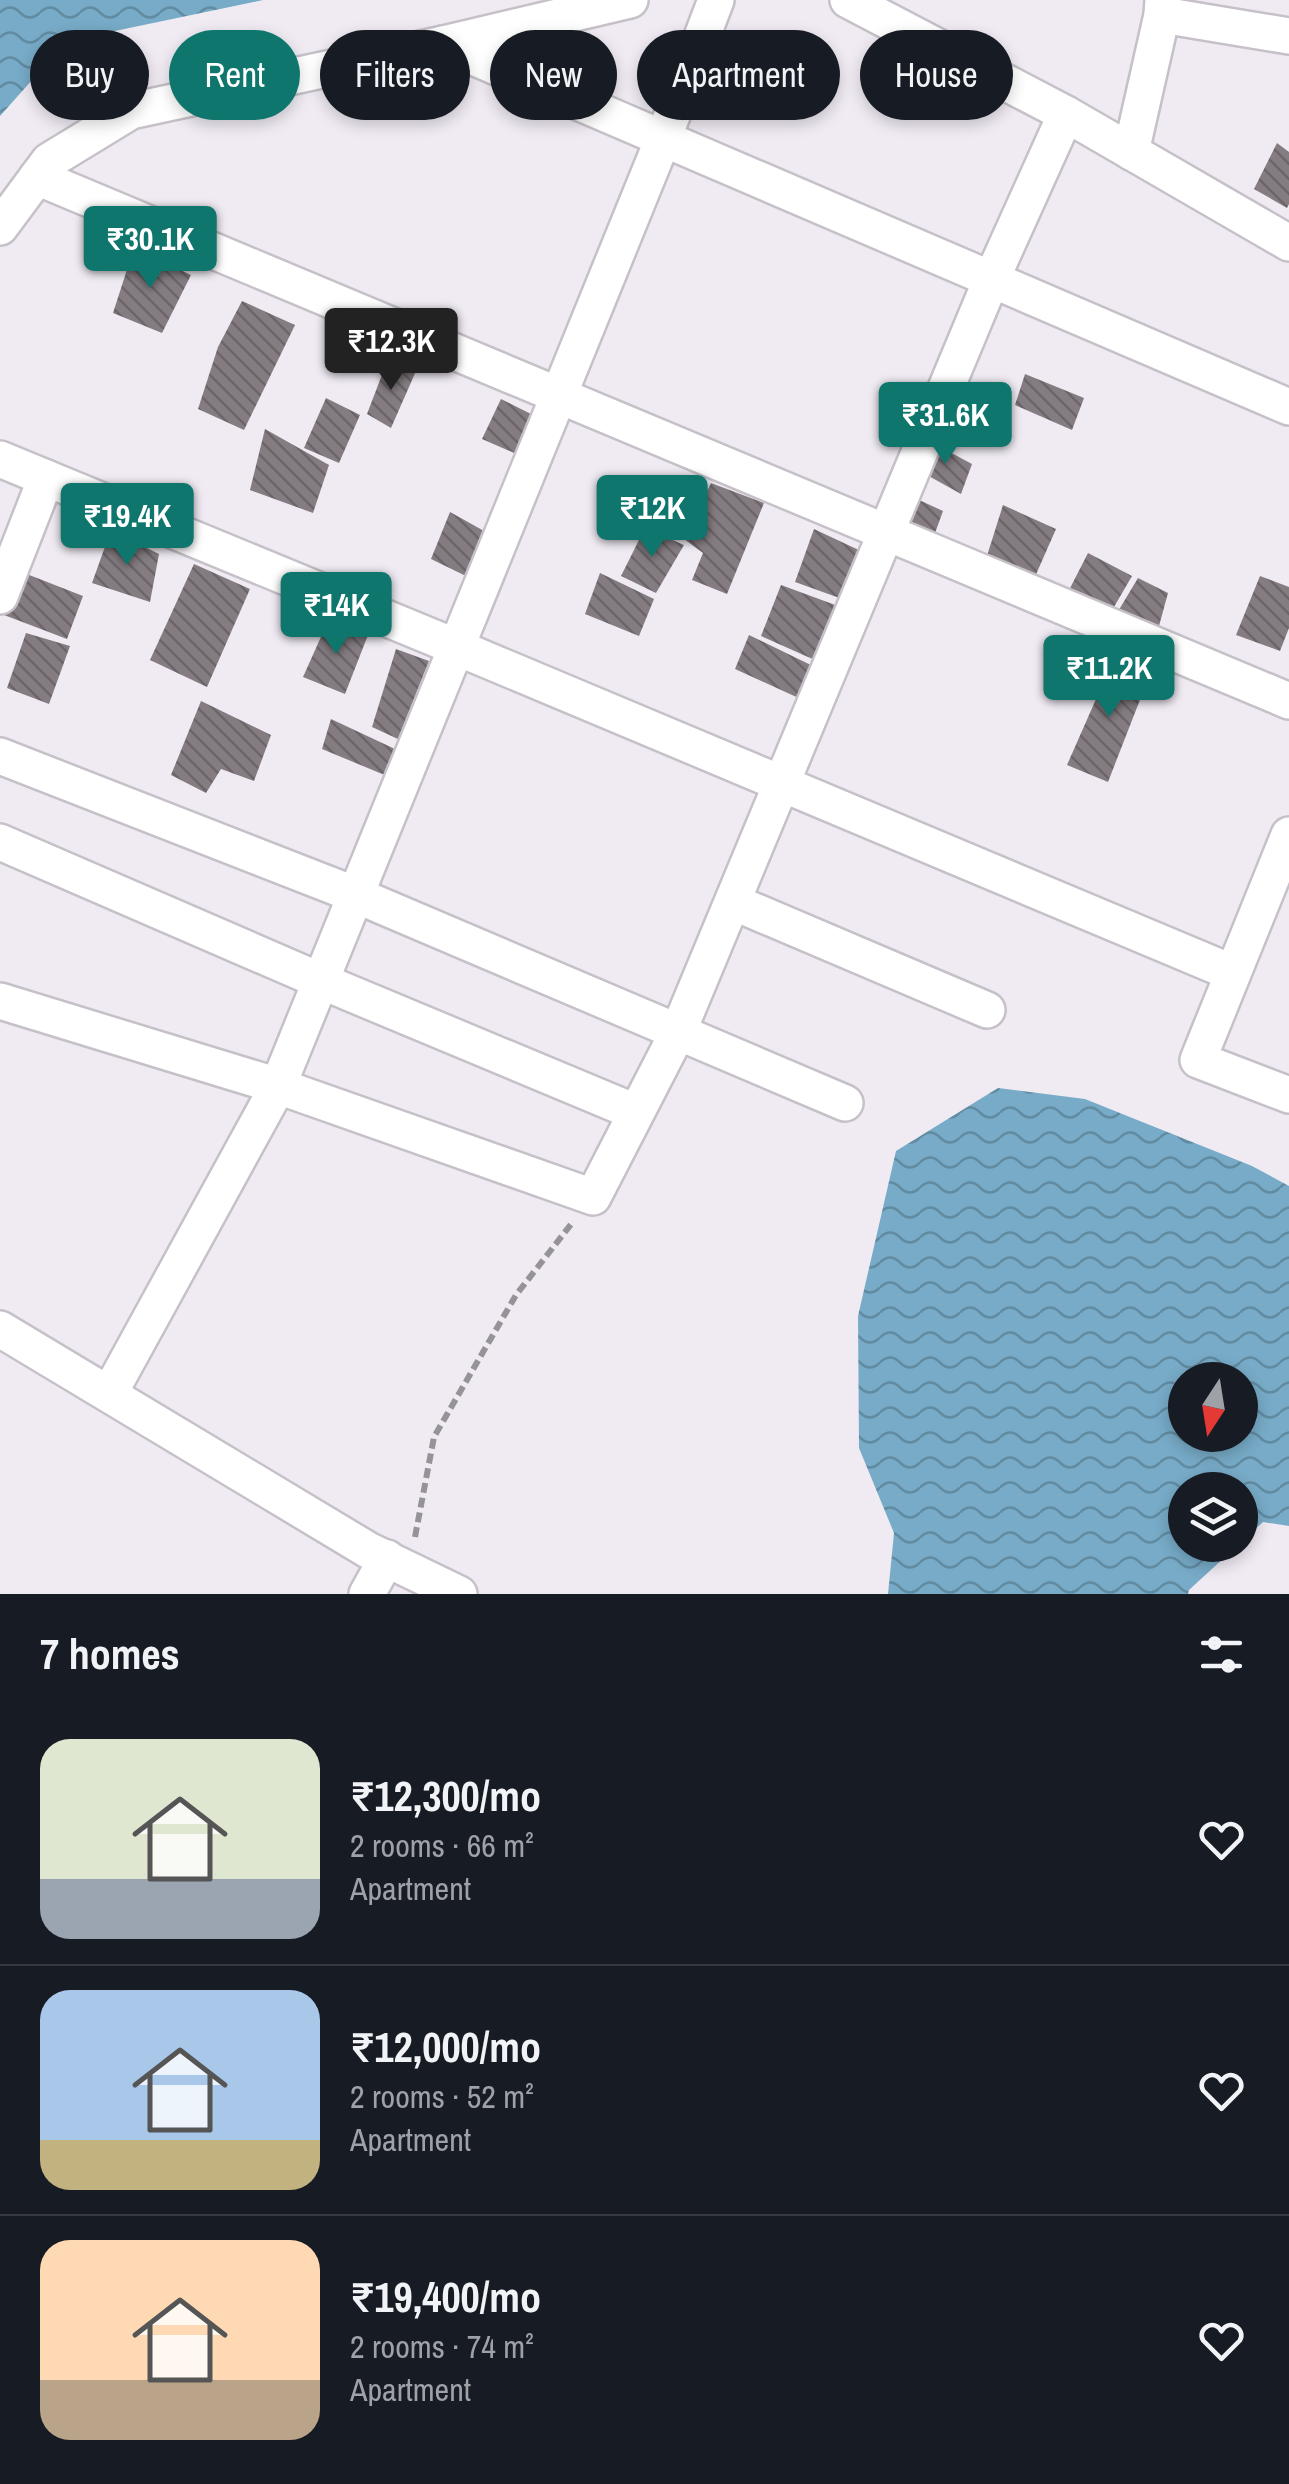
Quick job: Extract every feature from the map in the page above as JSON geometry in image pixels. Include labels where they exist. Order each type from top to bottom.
[{"type":"street","points":[[470,38],[630,0]]},
{"type":"street","points":[[109,1394],[278,1086],[716,0]]},
{"type":"street","points":[[848,0],[1066,114],[1289,243]]},
{"type":"street","points":[[1131,152],[1162,8],[1289,36]]},
{"type":"street","points":[[470,56],[1289,407]]},
{"type":"street","points":[[0,226],[50,161],[132,111],[320,70]]},
{"type":"street","points":[[0,1000],[278,1086],[593,1197],[678,1032],[884,532],[1066,114]]},
{"type":"street","points":[[37,177],[1289,701]]},
{"type":"street","points":[[0,459],[1233,974]]},
{"type":"street","points":[[0,596],[46,478]]},
{"type":"street","points":[[0,756],[356,895],[845,1103]]},
{"type":"street","points":[[1289,835],[1198,1060],[1289,1095]]},
{"type":"street","points":[[0,842],[636,1112]]},
{"type":"street","points":[[733,902],[987,1010]]},
{"type":"street","points":[[0,1329],[368,1550],[459,1594]]},
{"type":"street","points":[[367,1594],[398,1563]]},
{"type":"path","points":[[398,1563],[434,1437],[516,1295],[593,1197]]},
{"type":"water","points":[[0,0],[263,0],[120,30],[30,30],[30,82],[0,116]]},
{"type":"water","points":[[998,1088],[1085,1099],[1252,1166],[1289,1186],[1289,1526],[1263,1522],[1258,1527],[1258,1472],[1168,1472],[1168,1562],[1219,1562],[1188,1594],[888,1594],[894,1533],[859,1448],[858,1316],[896,1151]]},
{"type":"building","points":[[1277,143],[1289,152],[1287,208],[1254,189]]},
{"type":"building","points":[[134,248],[191,275],[162,333],[113,313]]},
{"type":"building","points":[[242,301],[295,325],[244,430],[198,409],[218,347]]},
{"type":"building","points":[[388,359],[416,371],[391,428],[367,414]]},
{"type":"building","points":[[1025,374],[1084,398],[1072,430],[1015,405]]},
{"type":"building","points":[[326,398],[360,415],[339,463],[304,448]]},
{"type":"building","points":[[501,399],[539,418],[521,456],[482,439]]},
{"type":"building","points":[[265,429],[329,465],[313,513],[250,490]]},
{"type":"building","points":[[929,441],[972,464],[961,494],[918,470]]},
{"type":"building","points":[[711,483],[764,503],[727,594],[692,580],[703,553],[684,539]]},
{"type":"building","points":[[906,494],[943,511],[934,536],[897,518]]},
{"type":"building","points":[[1003,505],[1056,529],[1034,579],[986,559]]},
{"type":"building","points":[[450,512],[493,536],[470,578],[431,559]]},
{"type":"building","points":[[645,528],[684,545],[656,593],[621,576]]},
{"type":"building","points":[[814,529],[863,552],[845,600],[795,582]]},
{"type":"building","points":[[111,530],[159,554],[150,602],[92,583]]},
{"type":"building","points":[[1088,553],[1132,576],[1107,619],[1065,598]]},
{"type":"building","points":[[194,564],[250,589],[207,687],[150,660]]},
{"type":"building","points":[[19,571],[83,596],[67,639],[4,615]]},
{"type":"building","points":[[600,573],[654,599],[639,636],[585,614]]},
{"type":"building","points":[[1260,576],[1289,587],[1289,628],[1280,651],[1236,635]]},
{"type":"building","points":[[1138,578],[1168,593],[1156,637],[1114,618]]},
{"type":"building","points":[[781,585],[838,606],[817,661],[761,636]]},
{"type":"building","points":[[329,619],[368,635],[345,694],[303,677]]},
{"type":"building","points":[[26,633],[70,646],[49,704],[7,688]]},
{"type":"building","points":[[749,635],[819,669],[803,700],[735,669]]},
{"type":"building","points":[[396,649],[429,661],[398,739],[372,727]]},
{"type":"building","points":[[1115,656],[1150,674],[1108,782],[1067,765]]},
{"type":"building","points":[[201,701],[271,735],[254,781],[221,769],[206,793],[171,775]]},
{"type":"building","points":[[331,719],[395,749],[387,776],[322,749]]}]
